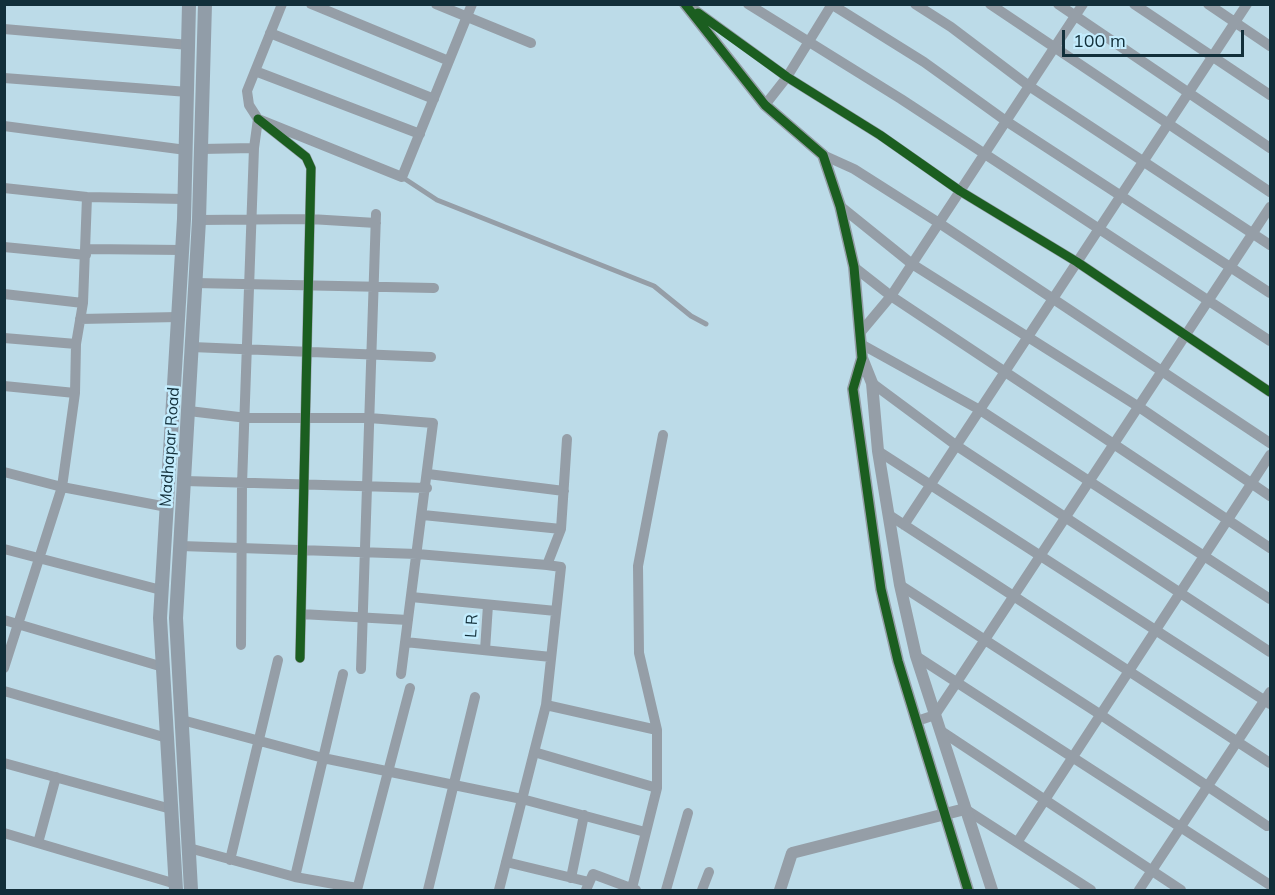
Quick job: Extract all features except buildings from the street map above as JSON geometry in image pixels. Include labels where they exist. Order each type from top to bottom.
[{"type":"main road","name":"Madhapar Road","points":[[176,887],[163,667],[161,590],[182,250],[189,4]]},
{"type":"main road","name":"Madhapar Road","points":[[191,891],[176,618],[199,220],[205,4]]},
{"type":"street","points":[[282,4],[248,91],[249,105],[258,119],[306,157],[311,168],[300,658]]},
{"type":"street","points":[[311,4],[449,61]]},
{"type":"street","points":[[435,4],[531,43]]},
{"type":"street","points":[[258,119],[402,177],[472,4]]},
{"type":"street","points":[[686,4],[787,77],[880,135],[960,191],[1077,262],[1270,392]]},
{"type":"street","points":[[686,4],[765,105],[823,155],[854,169],[939,223],[1270,443]]},
{"type":"street","points":[[748,4],[985,153],[1270,341]]},
{"type":"street","points":[[915,4],[951,27],[1029,86],[1270,245]]},
{"type":"street","points":[[990,4],[1270,192]]},
{"type":"street","points":[[1058,4],[1074,18],[1270,148]]},
{"type":"street","points":[[861,338],[1083,4]]},
{"type":"street","points":[[1134,4],[1270,94]]},
{"type":"street","points":[[1208,4],[1270,46]]},
{"type":"street","points":[[904,525],[1247,4]]},
{"type":"street","points":[[765,105],[787,77],[831,5],[924,62],[1006,121],[1270,293]]},
{"type":"street","points":[[4,29],[189,45]]},
{"type":"street","points":[[270,33],[434,99]]},
{"type":"street","points":[[255,71],[420,134]]},
{"type":"street","points":[[4,78],[188,92]]},
{"type":"street","points":[[241,645],[242,484],[247,418],[255,148],[258,119]]},
{"type":"street","points":[[4,126],[186,150]]},
{"type":"street","points":[[201,149],[255,148]]},
{"type":"street","points":[[823,155],[840,206],[854,267],[862,358],[853,389],[869,518],[898,661],[968,891]]},
{"type":"street","points":[[4,188],[87,196],[184,199]]},
{"type":"street","points":[[4,668],[62,487],[75,393],[75,344],[83,303],[87,196]]},
{"type":"street","points":[[840,206],[912,264],[1027,339],[1138,407],[1270,495]]},
{"type":"street","points":[[917,721],[935,715],[1270,207]]},
{"type":"street","points":[[199,220],[376,219],[361,669]]},
{"type":"street","points":[[4,247],[86,252],[182,250]]},
{"type":"street","points":[[854,267],[891,296],[1270,548]]},
{"type":"street","points":[[195,283],[434,288]]},
{"type":"street","points":[[4,294],[83,303]]},
{"type":"street","points":[[80,319],[178,317]]},
{"type":"street","points":[[4,338],[75,344]]},
{"type":"street","points":[[861,338],[980,410],[1270,599]]},
{"type":"street","points":[[192,347],[431,357]]},
{"type":"street","points":[[862,358],[873,383],[878,451],[900,585],[916,656],[992,891]]},
{"type":"street","points":[[873,383],[957,446],[1182,591],[1270,652]]},
{"type":"street","points":[[4,386],[75,393]]},
{"type":"street","points":[[189,411],[247,418],[369,418],[433,423],[427,488],[401,674]]},
{"type":"street","points":[[506,862],[571,878],[588,886],[592,874],[634,889],[645,832],[657,788],[657,730],[639,653],[638,566],[663,435]]},
{"type":"street","points":[[547,565],[561,529],[567,439]]},
{"type":"street","points":[[878,451],[1269,699],[1237,742],[1139,891]]},
{"type":"street","points":[[1018,842],[1270,455]]},
{"type":"street","points":[[4,472],[62,487],[167,507]]},
{"type":"street","points":[[428,474],[564,490]]},
{"type":"street","points":[[184,480],[242,484],[427,488]]},
{"type":"street","points":[[423,514],[561,529]]},
{"type":"street","points":[[888,514],[1270,763]]},
{"type":"street","points":[[181,546],[417,554],[561,567],[546,705],[499,891]]},
{"type":"street","points":[[4,549],[161,590]]},
{"type":"street","points":[[900,585],[1267,826]]},
{"type":"street","points":[[411,597],[556,611]]},
{"type":"street","name":"L R","points":[[485,650],[488,605]]},
{"type":"street","points":[[301,614],[408,620]]},
{"type":"street","points":[[4,620],[163,667]]},
{"type":"street","points":[[405,642],[551,657]]},
{"type":"street","points":[[916,656],[1270,885]]},
{"type":"street","points":[[230,860],[278,660]]},
{"type":"street","points":[[294,877],[343,674]]},
{"type":"street","points":[[189,848],[294,877],[357,889],[410,688]]},
{"type":"street","points":[[4,691],[167,738]]},
{"type":"street","points":[[428,891],[475,696]]},
{"type":"street","points":[[546,705],[657,730]]},
{"type":"street","points":[[182,720],[323,758],[388,769],[453,787],[522,799],[645,832]]},
{"type":"street","points":[[941,731],[1181,891]]},
{"type":"street","points":[[534,753],[657,788]]},
{"type":"street","points":[[4,763],[171,809]]},
{"type":"street","points":[[38,843],[56,777]]},
{"type":"street","points":[[780,891],[792,853],[965,809],[1091,891]]},
{"type":"street","points":[[666,891],[688,813]]},
{"type":"street","points":[[571,878],[584,815]]},
{"type":"street","points":[[4,833],[176,887]]},
{"type":"street","points":[[702,891],[709,872]]},
{"type":"lane","points":[[402,177],[437,200],[654,286],[691,316],[706,324]]},
{"type":"cycle path","points":[[685,4],[765,105],[823,155],[840,206],[854,267],[862,358],[853,389],[881,589],[898,661],[968,890]]},
{"type":"cycle path","points":[[698,13],[787,77],[880,135],[960,191],[1077,262],[1270,392]]},
{"type":"cycle path","points":[[258,119],[306,157],[311,168],[300,658]]}]
